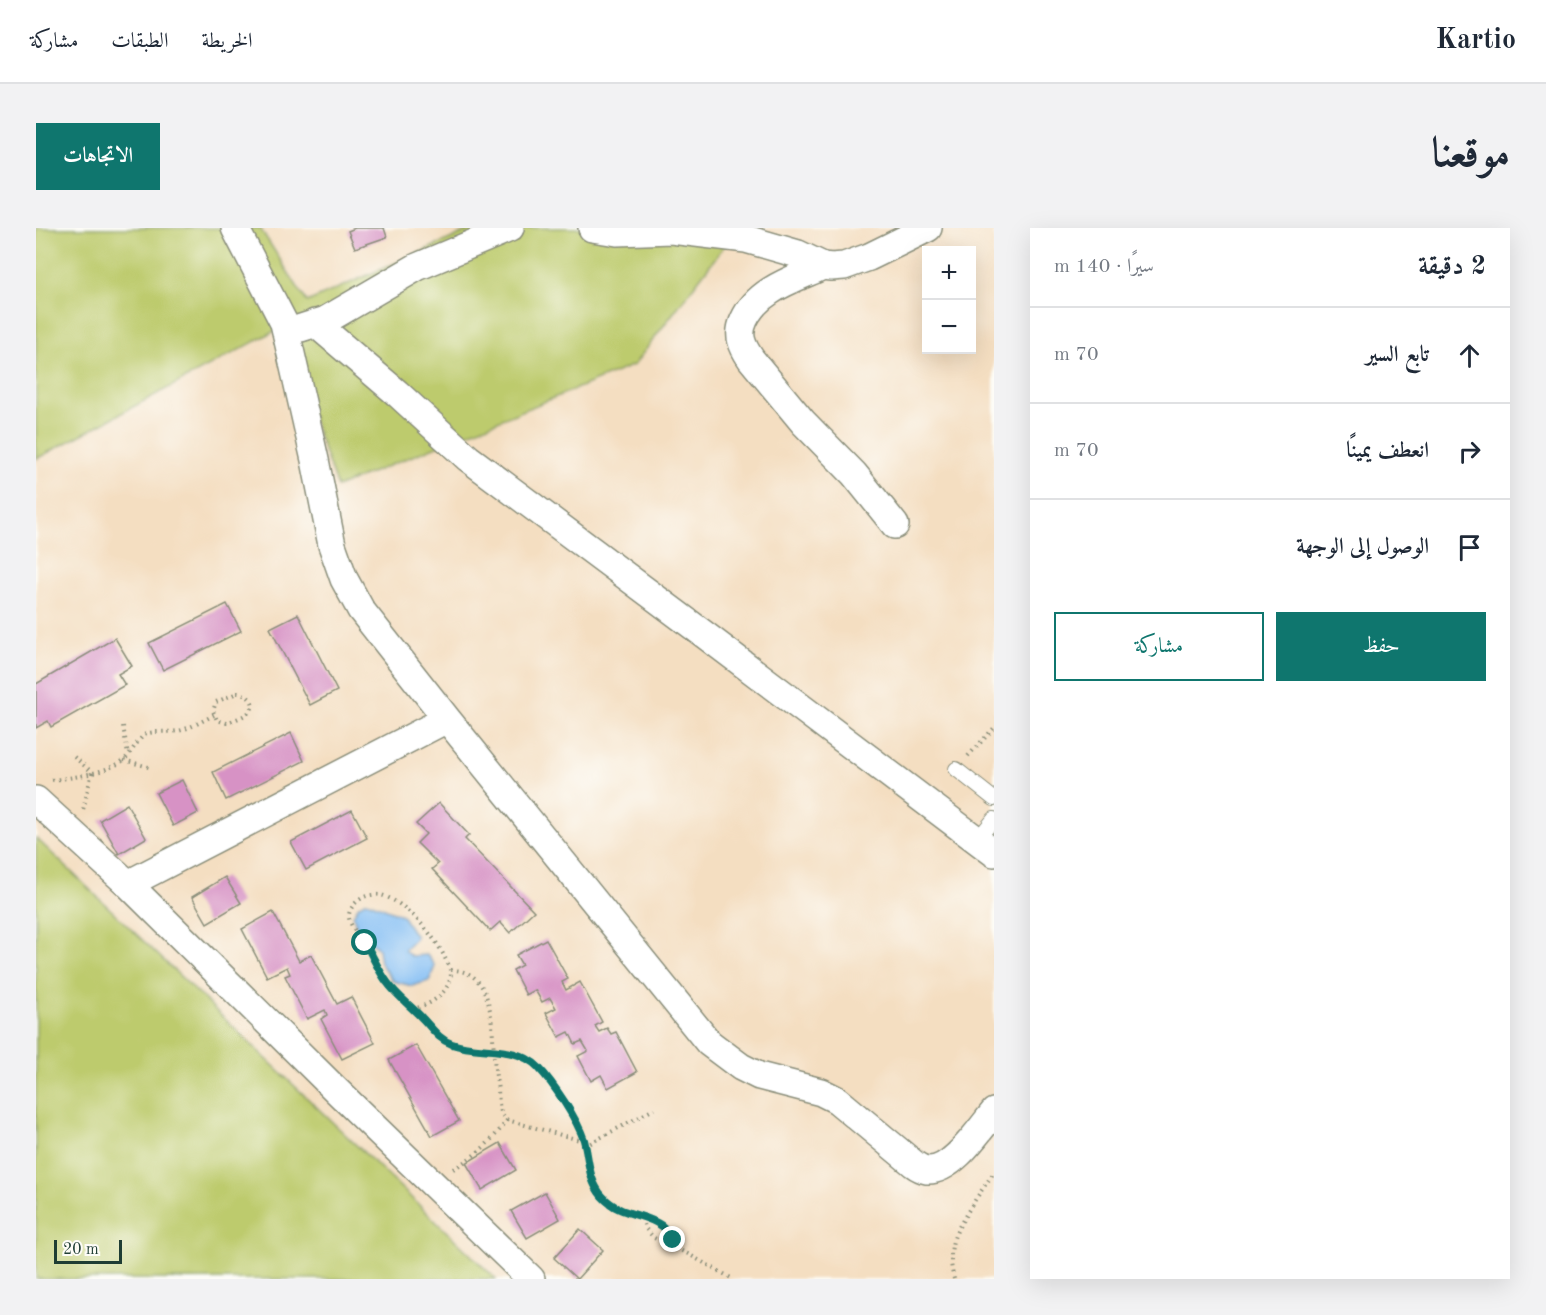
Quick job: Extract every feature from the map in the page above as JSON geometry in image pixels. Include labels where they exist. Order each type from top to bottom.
[{"type":"street","points":[[235,228],[284,323],[332,545],[344,579],[362,610],[447,719],[709,1043],[741,1067],[759,1076],[821,1092],[837,1100],[922,1169],[929,1170],[946,1165],[994,1112]]},
{"type":"street","points":[[286,333],[326,320],[417,267],[510,228]]},
{"type":"street","points":[[592,228],[617,232],[671,230],[746,239],[798,254],[823,266],[831,267],[844,266],[868,257],[928,228]]},
{"type":"street","points":[[823,266],[774,288],[759,298],[748,311],[741,326],[740,336],[744,350],[803,422],[854,474],[896,525]]},
{"type":"street","points":[[315,323],[468,458],[986,847]]},
{"type":"street","points":[[128,884],[447,719]]},
{"type":"street","points":[[42,790],[76,837],[128,884],[328,1083],[531,1279]]},
{"type":"lane","points":[[956,769],[994,799]]},
{"type":"lane","points":[[986,847],[994,819]]},
{"type":"path","points":[[237,693],[246,694],[252,703],[249,712],[227,723],[217,720],[214,715],[216,702],[237,693]]},
{"type":"path","points":[[42,790],[69,778],[110,768],[124,760],[141,738],[148,733],[168,733],[180,730],[214,715]]},
{"type":"path","points":[[123,726],[128,754]]},
{"type":"path","points":[[956,769],[994,728]]},
{"type":"path","points":[[74,757],[92,772]]},
{"type":"path","points":[[124,760],[152,768]]},
{"type":"path","points":[[76,837],[92,772]]},
{"type":"path","points":[[412,1009],[429,1004],[436,999],[447,985],[451,970],[442,951],[416,919],[381,895],[366,896],[358,900],[349,916],[352,925],[396,993],[435,1034],[450,1044],[519,1055],[537,1066],[576,1121],[585,1144],[594,1184],[601,1195],[620,1210],[663,1227],[669,1233],[676,1248]]},
{"type":"path","points":[[451,970],[470,975],[483,989],[493,1023],[500,1112],[507,1120],[585,1144],[654,1109]]},
{"type":"path","points":[[431,1183],[482,1150],[507,1120]]},
{"type":"path","points":[[954,1279],[951,1266],[952,1244],[958,1230],[994,1172]]},
{"type":"path","points":[[643,1218],[645,1227],[654,1238],[733,1279]]},
{"type":"green space","points":[[36,228],[260,228],[307,302],[475,228],[738,228],[634,365],[337,487],[280,328],[36,459]]},
{"type":"green space","points":[[36,838],[496,1279],[36,1279]]},
{"type":"water","points":[[367,901],[402,915],[416,937],[404,950],[411,956],[427,955],[435,966],[429,981],[412,986],[393,981],[380,963],[378,949],[356,926],[353,915],[359,905]]},
{"type":"building","points":[[355,228],[384,228],[387,237],[355,248],[348,231]]},
{"type":"building","points":[[227,604],[241,631],[163,670],[149,643]]},
{"type":"building","points":[[298,614],[337,691],[310,705],[270,628]]},
{"type":"building","points":[[115,638],[132,666],[118,674],[125,685],[51,727],[48,721],[36,728],[36,684]]},
{"type":"building","points":[[291,733],[304,761],[226,800],[213,772]]},
{"type":"building","points":[[182,780],[198,813],[173,826],[156,793]]},
{"type":"building","points":[[439,803],[469,835],[465,839],[534,911],[510,933],[500,922],[490,931],[432,869],[438,864],[417,843],[426,834],[416,824]]},
{"type":"building","points":[[127,804],[146,838],[119,854],[100,820]]},
{"type":"building","points":[[352,810],[367,838],[306,870],[291,842]]},
{"type":"building","points":[[225,877],[241,903],[207,923],[192,897]]},
{"type":"building","points":[[273,912],[299,961],[311,955],[337,1004],[351,997],[375,1043],[342,1059],[321,1019],[327,1015],[325,1010],[307,1019],[285,976],[290,974],[287,967],[267,977],[242,929]]},
{"type":"building","points":[[546,939],[568,979],[562,982],[566,990],[580,982],[602,1022],[595,1026],[599,1032],[607,1028],[611,1034],[616,1032],[637,1072],[608,1088],[601,1075],[591,1081],[578,1056],[588,1051],[582,1041],[575,1044],[569,1032],[559,1037],[546,1013],[556,1008],[550,998],[542,1002],[535,990],[526,995],[513,970],[522,965],[516,955]]},
{"type":"building","points":[[416,1045],[459,1121],[432,1136],[389,1060]]},
{"type":"building","points":[[500,1143],[516,1170],[482,1190],[466,1163]]},
{"type":"building","points":[[545,1192],[560,1219],[527,1238],[511,1211]]},
{"type":"building","points":[[580,1229],[603,1250],[577,1279],[554,1258]]},
{"type":"route","points":[[365,943],[387,982],[435,1034],[450,1044],[519,1055],[537,1066],[576,1121],[584,1142],[594,1184],[601,1195],[620,1210],[654,1221],[663,1227],[673,1240]]}]
